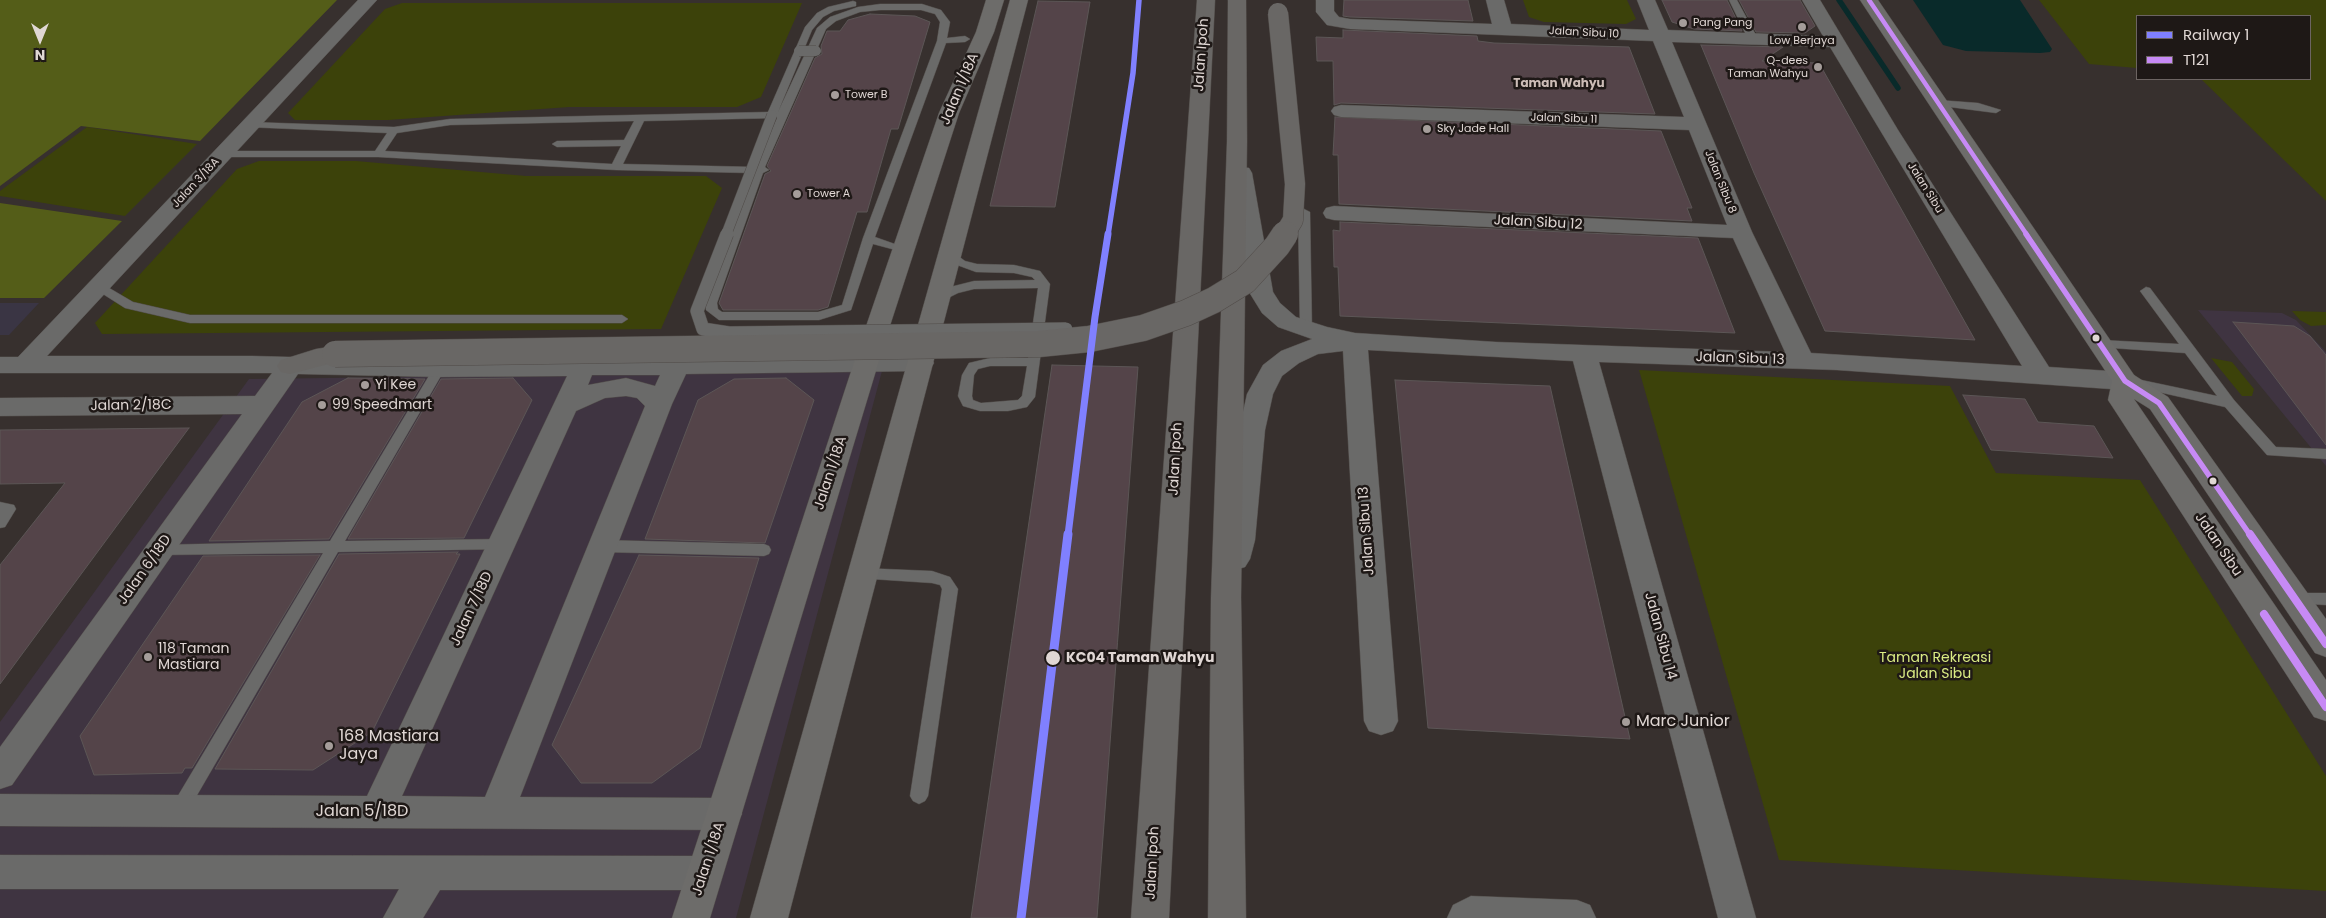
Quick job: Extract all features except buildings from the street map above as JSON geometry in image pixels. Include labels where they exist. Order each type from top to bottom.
[{"type":"highway","name":"Jalan Ipoh","points":[[1150,918],[1206,0]]},
{"type":"highway","points":[[1228,918],[1226,597],[1237,142],[1237,0]]},
{"type":"highway","points":[[290,366],[316,357],[335,354],[1039,344],[1089,338],[1143,328],[1186,313],[1214,300],[1245,281],[1277,246],[1293,220],[1295,184],[1276,7]]},
{"type":"street","name":"Jalan 3/18A","points":[[12,365],[100,286],[368,0]]},
{"type":"street","points":[[949,113],[965,39],[976,0]]},
{"type":"street","name":"Jalan 1/18A","points":[[691,918],[903,249],[949,113],[985,32],[995,0]]},
{"type":"street","name":"Jalan 1/18A","points":[[769,918],[861,574],[1019,0]]},
{"type":"street","name":"Jalan Sibu 10","points":[[1325,0],[1325,12],[1333,21],[1350,24],[1834,42]]},
{"type":"street","points":[[1494,0],[1502,30]]},
{"type":"street","name":"Jalan Sibu 8","points":[[1646,0],[1741,232],[1802,361]]},
{"type":"street","name":"Jalan Sibu","points":[[1811,0],[1834,42],[2041,375]]},
{"type":"street","points":[[1868,0],[2126,381],[2159,403],[2326,644]]},
{"type":"street","name":"Jalan Sibu 11","points":[[1341,111],[1697,124]]},
{"type":"street","name":"Jalan Sibu 13","points":[[1237,142],[1248,224],[1261,292],[1271,308],[1287,322],[1306,330],[1355,341],[1584,354],[1802,361],[2126,381]]},
{"type":"street","name":"Jalan Sibu 12","points":[[1334,214],[1741,232]]},
{"type":"street","name":"Jalan Sibu 13","points":[[1226,597],[1240,540],[1252,430],[1260,394],[1272,371],[1290,356],[1313,348],[1355,341]]},
{"type":"street","name":"Jalan Sibu 13","points":[[1355,341],[1382,721]]},
{"type":"street","points":[[12,365],[253,364],[439,369],[677,367],[869,353],[920,363]]},
{"type":"street","name":"Jalan Sibu 14","points":[[1584,354],[1737,918]]},
{"type":"street","name":"Jalan 6/18D","points":[[0,774],[290,366]]},
{"type":"street","points":[[496,813],[600,546],[659,404],[677,367]]},
{"type":"street","name":"Jalan 7/18D","points":[[377,812],[583,368]]},
{"type":"street","name":"Jalan Sibu","points":[[2126,381],[2120,400],[2326,707]]},
{"type":"street","points":[[567,405],[601,390],[626,387],[646,392],[659,404]]},
{"type":"street","name":"Jalan 2/18C","points":[[0,407],[262,405]]},
{"type":"street","name":"Jalan 5/18D","points":[[0,810],[724,814]]},
{"type":"street","points":[[0,872],[705,873]]},
{"type":"street","points":[[402,918],[430,873]]},
{"type":"street","points":[[1466,918],[1471,914],[1578,918]]},
{"type":"lane","points":[[883,0],[831,9],[820,16],[808,29],[736,223],[696,311],[703,329],[729,333],[1143,328]]},
{"type":"lane","points":[[1733,0],[1753,39]]},
{"type":"lane","points":[[880,6],[922,7],[938,12],[943,17],[945,22],[942,40],[869,238],[847,307],[818,316],[719,316],[712,310],[711,303],[762,170],[822,28],[833,19],[858,10],[880,6]]},
{"type":"lane","points":[[942,40],[965,39]]},
{"type":"lane","points":[[799,51],[816,51]]},
{"type":"lane","points":[[1938,103],[1978,106],[1996,110]]},
{"type":"lane","points":[[250,125],[394,130],[450,122],[786,115]]},
{"type":"lane","points":[[616,167],[641,117]]},
{"type":"lane","points":[[378,154],[394,130]]},
{"type":"lane","points":[[557,144],[628,143]]},
{"type":"lane","points":[[223,154],[378,154],[616,167],[762,170]]},
{"type":"lane","points":[[1304,212],[1306,330]]},
{"type":"lane","points":[[869,238],[882,244],[903,249]]},
{"type":"lane","points":[[950,253],[961,263],[976,268],[1014,269],[1036,274],[1044,284],[1034,362],[1028,397],[1022,404],[1008,407],[980,407],[968,403],[965,396],[968,375],[974,366],[990,362],[1034,362]]},
{"type":"lane","points":[[938,299],[954,290],[974,285],[1044,284]]},
{"type":"lane","points":[[100,286],[129,305],[190,319],[622,319]]},
{"type":"lane","points":[[2146,291],[2229,403],[2272,452],[2326,454]]},
{"type":"lane","points":[[818,316],[814,335],[818,340],[869,353]]},
{"type":"lane","points":[[2101,344],[2188,349]]},
{"type":"lane","points":[[179,811],[439,369]]},
{"type":"lane","points":[[2126,381],[2229,403]]},
{"type":"lane","points":[[0,507],[9,509],[0,523]]},
{"type":"lane","points":[[160,549],[502,545]]},
{"type":"lane","points":[[600,546],[764,550]]},
{"type":"lane","points":[[861,574],[932,577],[946,581],[950,589],[919,796]]},
{"type":"lane","points":[[2296,599],[2326,600]]},
{"type":"shaded area","points":[[0,303],[39,303],[9,335],[0,335]]},
{"type":"shaded area","points":[[2198,310],[2282,313],[2296,320],[2326,352],[2326,466]]},
{"type":"shaded area","points":[[882,371],[736,918],[0,918],[0,722],[249,379]]},
{"type":"green space","points":[[0,0],[337,0],[200,141],[81,126],[0,186]]},
{"type":"green space","points":[[1523,0],[1627,0],[1636,19],[1626,24],[1544,22],[1529,17]]},
{"type":"green space","points":[[2039,0],[2326,0],[2326,201],[2202,80],[2311,80],[2311,15],[2136,15],[2136,68],[2089,64]]},
{"type":"green space","points":[[402,3],[802,3],[761,97],[737,107],[569,107],[388,120],[295,120],[288,113],[385,9]]},
{"type":"green space","points":[[87,127],[197,144],[125,216],[0,196],[0,191]]},
{"type":"green space","points":[[259,161],[356,161],[526,176],[706,176],[722,188],[661,329],[102,334],[95,323],[237,169]]},
{"type":"green space","points":[[0,203],[122,221],[44,298],[0,298]]},
{"type":"green space","points":[[2292,311],[2326,312],[2326,325],[2311,326],[2300,320]]},
{"type":"green space","points":[[2211,358],[2232,362],[2254,389],[2252,396],[2242,396]]},
{"type":"green space","name":"Taman Rekreasi Jalan Sibu","points":[[1639,370],[1950,386],[1996,473],[2140,480],[2326,776],[2326,891],[1779,860]]},
{"type":"water","points":[[1913,0],[2020,0],[2052,49],[2050,52],[2040,53],[1966,51],[1943,45]]},
{"type":"waterway","points":[[1839,0],[1898,88]]},
{"type":"rail line","name":"1","points":[[1021,918],[1095,317],[1133,73],[1139,0]]},
{"type":"transit line","name":"T121","points":[[1869,0],[2125,381],[2159,403],[2326,644]]},
{"type":"transit line","name":"T121","points":[[2264,614],[2326,707]]},
{"type":"place","name":"Pang Pang","points":[[1683,23]]},
{"type":"place","name":"Low Berjaya","points":[[1802,27]]},
{"type":"place","name":"Q-dees Taman Wahyu","points":[[1818,67]]},
{"type":"place","name":"Tower B","points":[[835,95]]},
{"type":"place","name":"Sky Jade Hall","points":[[1427,129]]},
{"type":"place","name":"Tower A","points":[[797,194]]},
{"type":"place","name":"Yi Kee","points":[[365,385]]},
{"type":"place","name":"99 Speedmart","points":[[322,405]]},
{"type":"place","name":"118 Taman Mastiara","points":[[148,657]]},
{"type":"place","name":"KC04 Taman Wahyu","points":[[1053,658]]},
{"type":"place","name":"Marc Junior","points":[[1626,722]]},
{"type":"place","name":"168 Mastiara Jaya","points":[[329,746]]},
{"type":"district","name":"Taman Wahyu","points":[[1559,84]]}]
